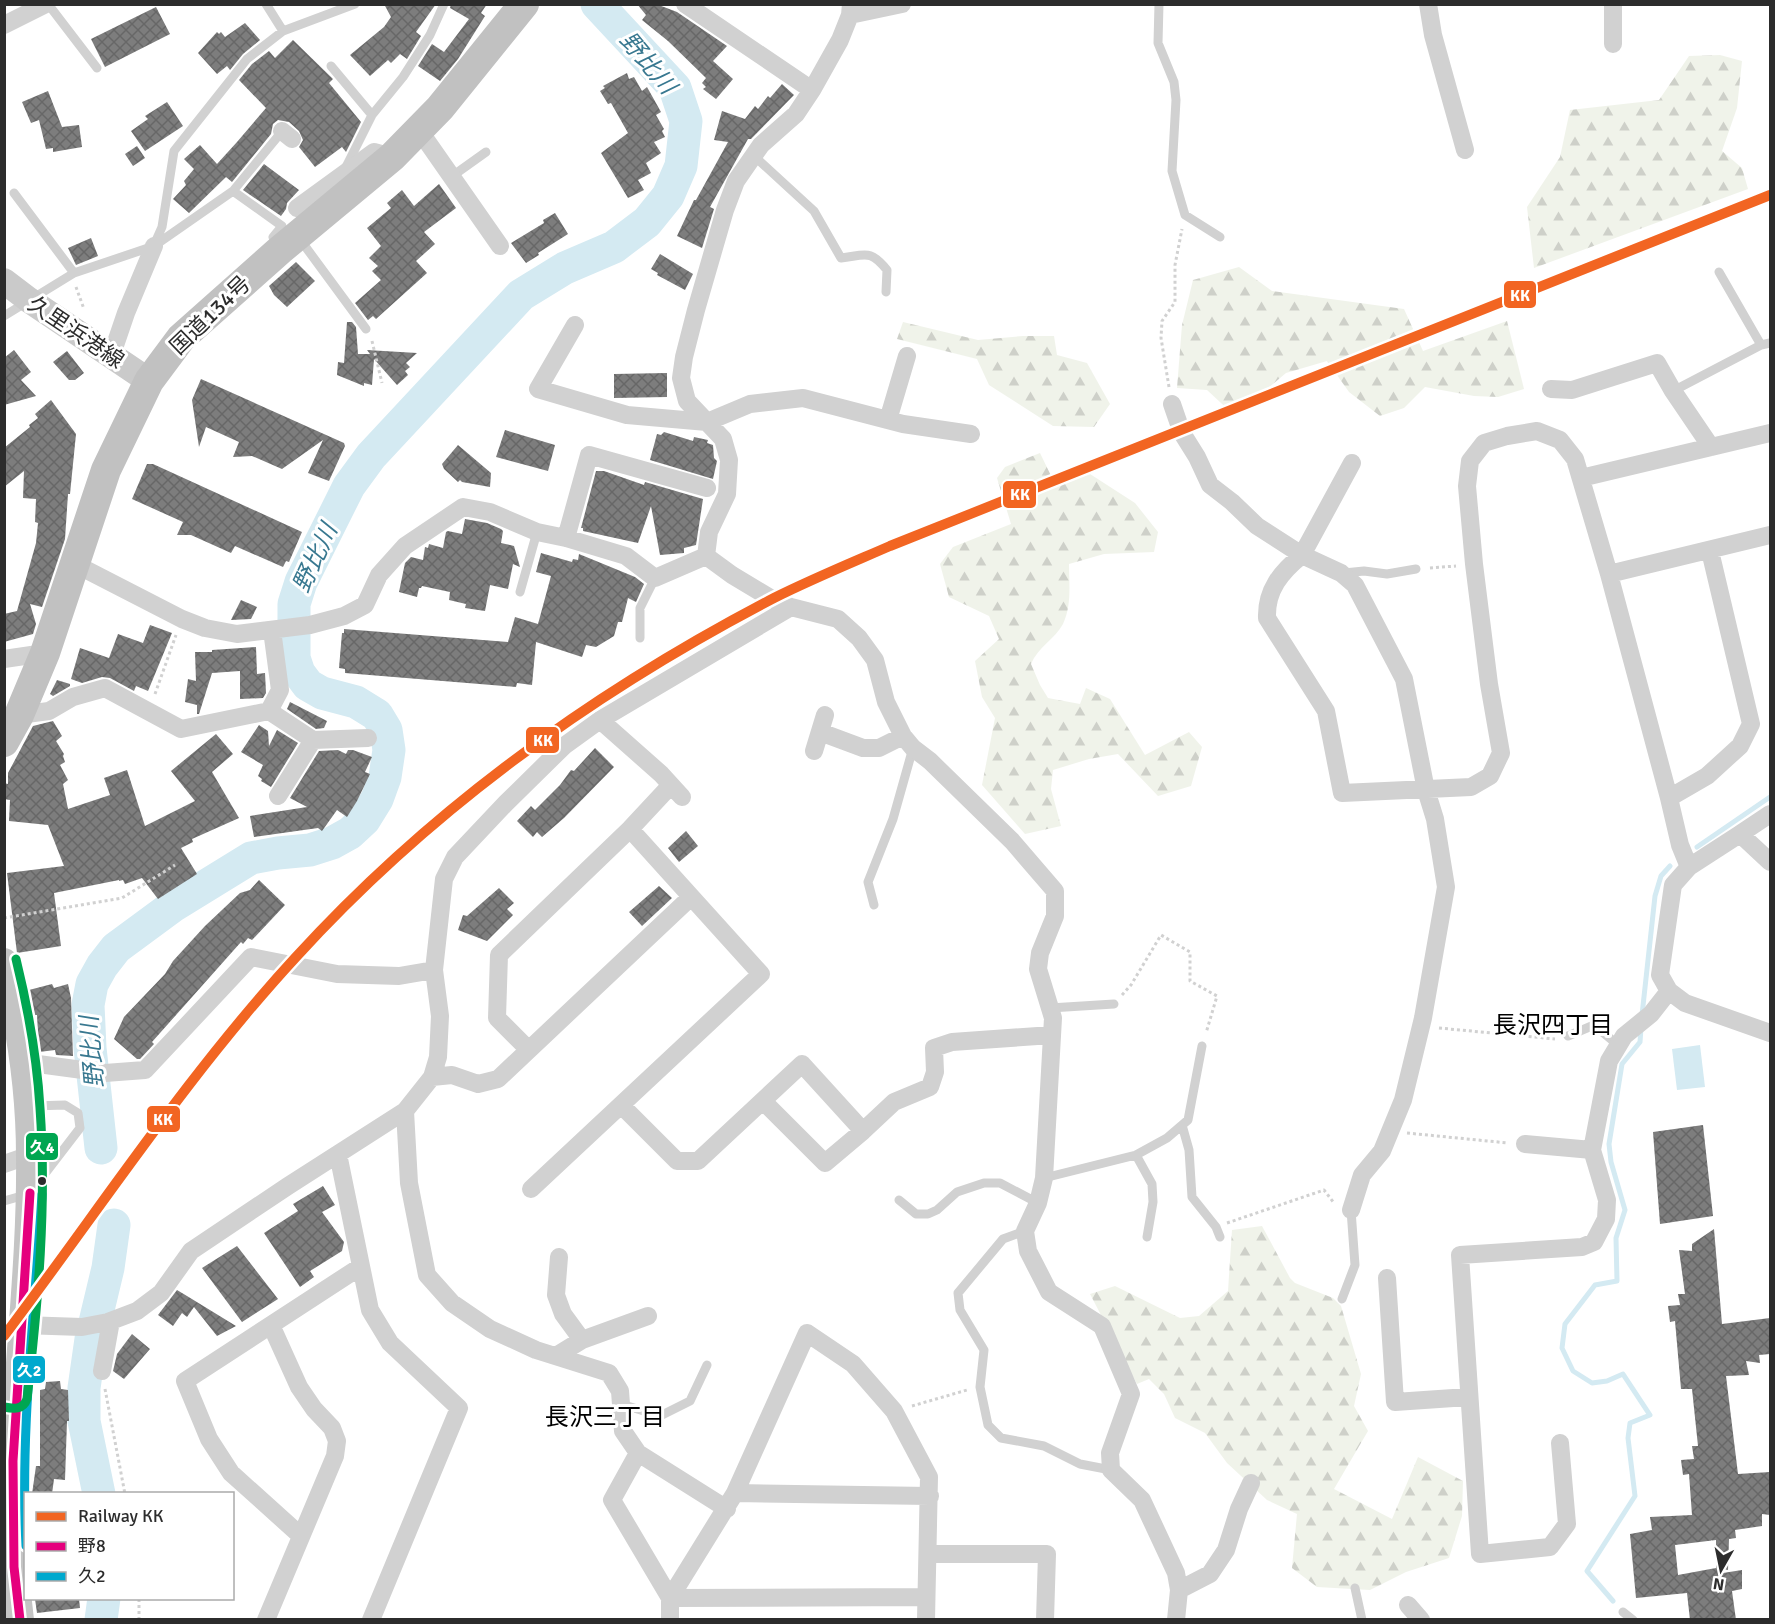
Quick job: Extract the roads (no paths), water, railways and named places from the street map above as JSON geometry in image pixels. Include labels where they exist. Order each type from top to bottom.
[{"type":"highway","name":"国道134号","points":[[4,742],[19,715],[45,653],[106,470],[149,381],[181,338],[291,231],[392,157],[440,108],[525,4]]},
{"type":"main road","name":"久里浜港線","points":[[4,281],[111,357],[149,381]]},
{"type":"main road","points":[[4,962],[19,1029],[27,1107],[17,1159],[22,1325],[10,1396],[9,1433],[12,1532],[10,1588],[20,1620]]},
{"type":"street","points":[[4,25],[47,4]]},
{"type":"street","points":[[685,4],[812,90]]},
{"type":"street","points":[[706,555],[709,532],[727,494],[729,460],[723,439],[687,400],[681,378],[684,357],[725,210],[736,181],[753,155],[796,114],[812,90],[840,40],[850,10],[902,4]]},
{"type":"street","points":[[1428,4],[1432,35],[1466,150]]},
{"type":"street","points":[[1613,4],[1613,44]]},
{"type":"street","points":[[418,130],[500,246]]},
{"type":"street","points":[[291,231],[341,175],[374,152],[392,157]]},
{"type":"street","points":[[111,357],[126,313],[154,246]]},
{"type":"street","points":[[575,325],[538,389],[627,415],[707,422],[750,404],[803,398],[903,424],[971,434]]},
{"type":"street","points":[[888,420],[908,356]]},
{"type":"street","points":[[1551,389],[1572,390],[1657,363],[1711,447]]},
{"type":"street","points":[[1172,404],[1182,433],[1197,457],[1210,485],[1257,526],[1302,555],[1341,573],[1355,585],[1404,679],[1426,790],[1435,819],[1446,887],[1421,1022],[1403,1100],[1382,1151],[1362,1175],[1351,1210]]},
{"type":"street","points":[[1352,463],[1302,555],[1288,566],[1277,580],[1269,597],[1267,618],[1326,711],[1342,793],[1471,787],[1490,776],[1501,753],[1489,684],[1474,564],[1467,486],[1470,461],[1484,443],[1537,431],[1560,440],[1575,459],[1609,574],[1680,845],[1689,867]]},
{"type":"street","points":[[1581,478],[1770,433]]},
{"type":"street","points":[[566,538],[589,454],[707,488]]},
{"type":"street","points":[[75,564],[182,619],[205,628],[237,634],[310,625],[344,616],[365,605],[379,575],[405,546],[463,507],[490,512],[537,532],[626,556],[655,578],[706,555]]},
{"type":"street","points":[[1609,574],[1770,536]]},
{"type":"street","points":[[1669,798],[1707,776],[1740,746],[1751,724],[1710,551]]},
{"type":"street","points":[[706,555],[772,599],[791,607],[838,619],[859,638],[875,660],[886,702],[908,742],[1012,841],[1055,891],[1054,916],[1040,953],[1038,969],[1053,1018],[1044,1178],[1038,1203],[1025,1231],[1028,1251],[1049,1292],[1102,1326],[1131,1394],[1110,1453],[1111,1470],[1142,1500],[1176,1573],[1179,1590],[1176,1620]]},
{"type":"street","points":[[22,1325],[82,1327],[109,1322],[137,1311],[161,1293],[191,1251],[405,1111],[432,1077],[438,1057],[440,1016],[434,970],[444,879],[455,857],[564,746],[600,720],[791,607]]},
{"type":"street","points":[[269,711],[280,690],[278,630]]},
{"type":"street","points":[[4,659],[45,653]]},
{"type":"street","points":[[19,715],[50,711],[73,697],[105,688],[181,729],[269,711],[313,740],[368,738]]},
{"type":"street","points":[[529,1050],[497,1018],[499,955],[630,830],[676,791],[600,720]]},
{"type":"street","points":[[814,751],[823,724],[863,748],[879,748],[908,742]]},
{"type":"street","points":[[278,796],[313,740]]},
{"type":"street","points":[[1770,814],[1689,867],[1673,885],[1660,975],[1669,991],[1685,1003],[1770,1033]]},
{"type":"street","points":[[531,1189],[761,974],[630,830]]},
{"type":"street","points":[[1740,834],[1770,862]]},
{"type":"street","points":[[432,1077],[452,1075],[478,1084],[498,1079],[691,897]]},
{"type":"street","points":[[23,1066],[38,1064],[105,1072],[145,1070],[251,957],[337,974],[399,976],[434,970]]},
{"type":"street","points":[[1560,1443],[1567,1524],[1550,1547],[1480,1554],[1460,1255],[1582,1247],[1594,1242],[1606,1219],[1607,1200],[1592,1150],[1609,1061],[1624,1036],[1651,1014],[1669,991]]},
{"type":"street","points":[[763,1101],[825,1163],[894,1102],[930,1087],[935,1072],[934,1048],[952,1042],[1052,1035]]},
{"type":"street","points":[[621,1106],[677,1161],[698,1161],[802,1064],[863,1131]]},
{"type":"street","points":[[405,1111],[409,1183],[427,1275],[452,1303],[490,1329],[536,1350],[609,1374],[620,1391],[623,1431],[638,1453],[731,1501],[930,1496]]},
{"type":"street","points":[[1525,1144],[1592,1150]]},
{"type":"street","points":[[338,1154],[370,1310],[390,1343],[459,1408],[371,1620]]},
{"type":"street","points":[[559,1257],[556,1295],[563,1314],[582,1340]]},
{"type":"street","points":[[301,1536],[231,1473],[209,1439],[184,1381],[360,1267]]},
{"type":"street","points":[[1387,1278],[1395,1402],[1468,1396]]},
{"type":"street","points":[[556,1356],[582,1340],[648,1316]]},
{"type":"street","points":[[102,1371],[109,1322]]},
{"type":"street","points":[[266,1620],[336,1456],[337,1441],[332,1428],[299,1387],[271,1325]]},
{"type":"street","points":[[669,1620],[670,1598],[731,1501],[807,1334],[854,1364],[894,1411],[929,1477],[926,1620]]},
{"type":"street","points":[[638,1453],[612,1500],[670,1598]]},
{"type":"street","points":[[1179,1590],[1210,1574],[1227,1550],[1239,1509],[1251,1483]]},
{"type":"street","points":[[928,1554],[1047,1554],[1045,1620]]},
{"type":"street","points":[[670,1598],[926,1597]]},
{"type":"street","points":[[1408,1605],[1421,1620]]},
{"type":"lane","points":[[47,4],[96,68]]},
{"type":"lane","points":[[266,4],[283,31]]},
{"type":"lane","points":[[154,246],[162,227],[174,151],[247,59],[283,31],[355,4]]},
{"type":"lane","points":[[341,175],[372,115],[403,77],[425,44],[444,4]]},
{"type":"lane","points":[[1159,4],[1158,43],[1174,82],[1176,100],[1172,171],[1185,215],[1220,237]]},
{"type":"lane","points":[[332,66],[372,115]]},
{"type":"lane","points":[[4,316],[74,273],[154,246],[233,191],[286,133]]},
{"type":"lane","points":[[451,177],[486,152]]},
{"type":"lane","points":[[753,155],[814,211],[841,258],[866,255],[877,257],[887,270],[886,292]]},
{"type":"lane","points":[[233,191],[282,226],[273,237],[291,231],[366,329]]},
{"type":"lane","points":[[14,193],[74,273]]},
{"type":"lane","points":[[1673,391],[1766,344],[1719,272]]},
{"type":"lane","points":[[520,592],[537,532]]},
{"type":"lane","points":[[1341,573],[1364,571],[1387,574],[1416,569]]},
{"type":"lane","points":[[640,638],[640,608],[655,578]]},
{"type":"lane","points":[[874,905],[868,882],[893,819],[908,742]]},
{"type":"lane","points":[[1050,1008],[1114,1004]]},
{"type":"lane","points":[[1568,1036],[1594,1025],[1618,1045]]},
{"type":"lane","points":[[1044,1178],[1136,1155],[1167,1138],[1188,1120],[1202,1046]]},
{"type":"lane","points":[[17,1197],[80,1128],[78,1113],[65,1105],[27,1107]]},
{"type":"lane","points":[[1182,1125],[1189,1150],[1192,1197],[1216,1227],[1220,1237]]},
{"type":"lane","points":[[1136,1155],[1152,1184],[1153,1202],[1147,1237]]},
{"type":"lane","points":[[899,1200],[916,1214],[928,1214],[937,1210],[957,1192],[984,1183],[1000,1183],[1038,1203]]},
{"type":"lane","points":[[1341,1299],[1355,1265],[1351,1210]]},
{"type":"lane","points":[[1025,1231],[1004,1239],[958,1293],[960,1310],[984,1350],[980,1387],[988,1425],[1001,1438],[1044,1446],[1080,1464],[1111,1470]]},
{"type":"lane","points":[[620,1404],[660,1416],[690,1401],[707,1365]]},
{"type":"lane","points":[[1355,1588],[1362,1620]]},
{"type":"lane","points":[[1623,1612],[1633,1620]]},
{"type":"water","points":[[1700,1045],[1705,1087],[1677,1090],[1672,1049]]},
{"type":"waterway","name":"野比川","points":[[101,1148],[90,1048],[88,1005],[92,984],[116,948],[173,906],[251,858],[310,850],[332,843],[350,833],[364,820],[377,799],[385,777],[389,750],[386,730],[377,715],[356,702],[322,693],[308,685],[299,673],[294,658],[294,604],[301,582],[349,486],[371,456],[521,295],[565,268],[614,247],[647,222],[668,196],[681,166],[686,121],[675,88],[597,4]]},
{"type":"waterway","points":[[1697,847],[1770,797]]},
{"type":"waterway","points":[[1642,1015],[1655,896],[1661,876],[1670,866]]},
{"type":"waterway","points":[[1613,1601],[1587,1571],[1635,1496],[1628,1438],[1630,1423],[1650,1415],[1623,1374],[1607,1381],[1592,1383],[1573,1371],[1562,1348],[1565,1324],[1595,1285],[1617,1281],[1616,1238],[1625,1210],[1611,1162],[1609,1144],[1622,1064],[1640,1042],[1641,1028]]},
{"type":"waterway","name":"野比川","points":[[99,1492],[84,1421],[84,1388],[91,1339],[108,1268],[114,1225]]},
{"type":"waterway","name":"野比川","points":[[101,1620],[104,1600]]},
{"type":"rail line","name":"KK","points":[[4,1336],[218,1048],[296,957],[348,903],[403,851],[519,756],[644,672],[774,598],[890,546],[1770,195]]},
{"type":"district","name":"長沢四丁目","points":[[1553,1025]]},
{"type":"district","name":"長沢三丁目","points":[[605,1417]]}]
